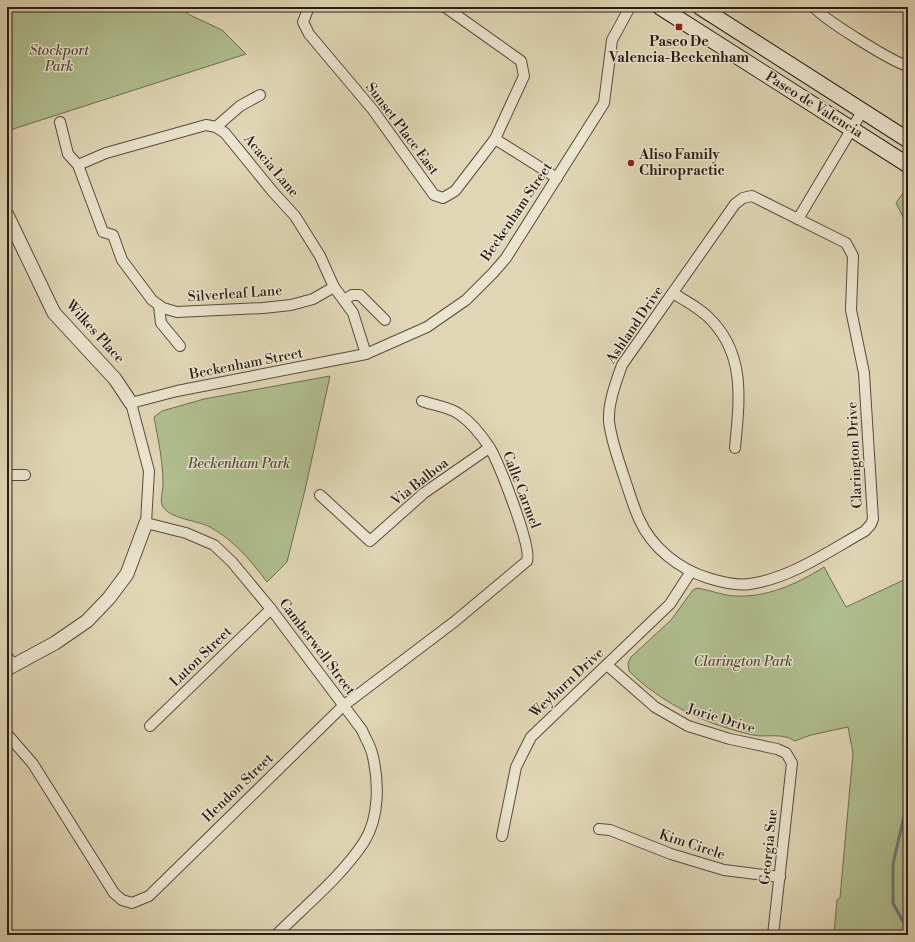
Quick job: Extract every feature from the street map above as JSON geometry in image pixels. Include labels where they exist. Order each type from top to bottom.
[{"type":"main road","name":"Paseo de Valencia","points":[[660,7],[851,128],[908,166]]},
{"type":"main road","name":"Paseo de Valencia","points":[[700,7],[908,140]]},
{"type":"street","name":"Sunset Place East","points":[[309,7],[303,22],[309,34],[373,110],[434,195],[443,198],[455,191],[495,139],[524,76],[522,61],[445,7]]},
{"type":"street","name":"Beckenham Street","points":[[131,403],[177,392],[366,354],[428,327],[470,296],[506,258],[604,103],[612,40],[630,7]]},
{"type":"street","points":[[814,7],[825,17],[890,59],[908,66]]},
{"type":"street","points":[[60,122],[68,154],[78,165],[121,149],[206,125],[216,127],[240,106],[260,95]]},
{"type":"street","points":[[798,219],[863,110]]},
{"type":"street","name":"Acacia Lane","points":[[216,127],[225,133],[272,192],[295,216],[320,256],[334,287],[353,313],[366,354]]},
{"type":"street","points":[[495,139],[557,178]]},
{"type":"street","name":"Silverleaf Lane","points":[[78,165],[103,232],[113,235],[122,260],[134,278],[152,300],[159,306],[177,312],[263,308],[302,302],[322,295],[334,287]]},
{"type":"street","name":"Ashland Drive","points":[[690,573],[665,554],[651,539],[639,520],[614,448],[609,420],[614,391],[622,365],[735,204],[743,198],[752,196],[798,219]]},
{"type":"street","name":"Wilkes Place","points":[[7,215],[54,313],[115,379],[131,403]]},
{"type":"street","name":"Clarington Drive","points":[[690,573],[721,583],[749,584],[775,578],[803,565],[865,531],[872,524],[873,519],[864,374],[851,310],[853,256],[846,243],[798,219]]},
{"type":"street","points":[[674,293],[698,308],[713,322],[727,341],[737,364],[739,400],[735,448]]},
{"type":"street","points":[[344,300],[352,295],[360,295],[385,320]]},
{"type":"street","points":[[159,306],[161,323],[180,346]]},
{"type":"street","name":"Calle Carmel","points":[[422,401],[459,413],[476,430],[490,448],[498,464],[524,536],[528,556]]},
{"type":"street","points":[[9,663],[55,643],[88,621],[109,598],[126,574],[146,523],[149,471],[131,403]]},
{"type":"street","name":"Via Balboa","points":[[320,495],[370,541],[424,493],[490,448]]},
{"type":"street","points":[[7,475],[25,475]]},
{"type":"street","name":"Camberwell Street","points":[[146,523],[186,533],[214,545],[232,562],[271,609],[362,730],[372,752],[376,779],[376,793],[372,821],[365,841],[344,867],[276,935]]},
{"type":"street","name":"Hendon Street","points":[[7,734],[33,764],[114,893],[122,900],[132,903],[149,896],[343,706],[460,617],[524,564],[528,556]]},
{"type":"street","name":"Weyburn Drive","points":[[502,836],[516,767],[531,737],[670,604],[690,573]]},
{"type":"street","name":"Luton Street","points":[[150,726],[271,609]]},
{"type":"street","name":"Jorie Drive","points":[[607,665],[655,707],[688,726],[730,739],[777,749],[786,753],[792,763]]},
{"type":"street","name":"Georgia Sue","points":[[773,935],[792,763]]},
{"type":"street","name":"Kim Circle","points":[[599,829],[610,830],[671,854],[724,870],[780,877]]},
{"type":"green space","name":"Stockport Park","points":[[7,7],[179,7],[190,15],[222,30],[246,54],[7,131]]},
{"type":"green space","points":[[908,186],[908,233],[906,223],[896,203]]},
{"type":"green space","name":"Beckenham Park","points":[[330,376],[305,490],[287,562],[267,582],[249,559],[235,545],[219,533],[210,527],[176,516],[165,510],[161,503],[163,484],[162,467],[154,417],[162,411],[204,399]]},
{"type":"green space","name":"Clarington Park","points":[[824,567],[846,607],[908,578],[908,935],[834,935],[837,900],[840,898],[853,753],[848,727],[811,735],[795,741],[790,738],[758,736],[736,731],[686,712],[656,694],[629,671],[628,663],[631,657],[671,620],[693,590],[697,588],[734,596],[758,595],[781,589]]},
{"type":"waterway","points":[[908,799],[893,864],[893,903],[908,931]]},
{"type":"place","name":"Paseo De Valencia-Beckenham","points":[[679,27]]},
{"type":"place","name":"Aliso Family Chiropractic","points":[[631,163]]}]
